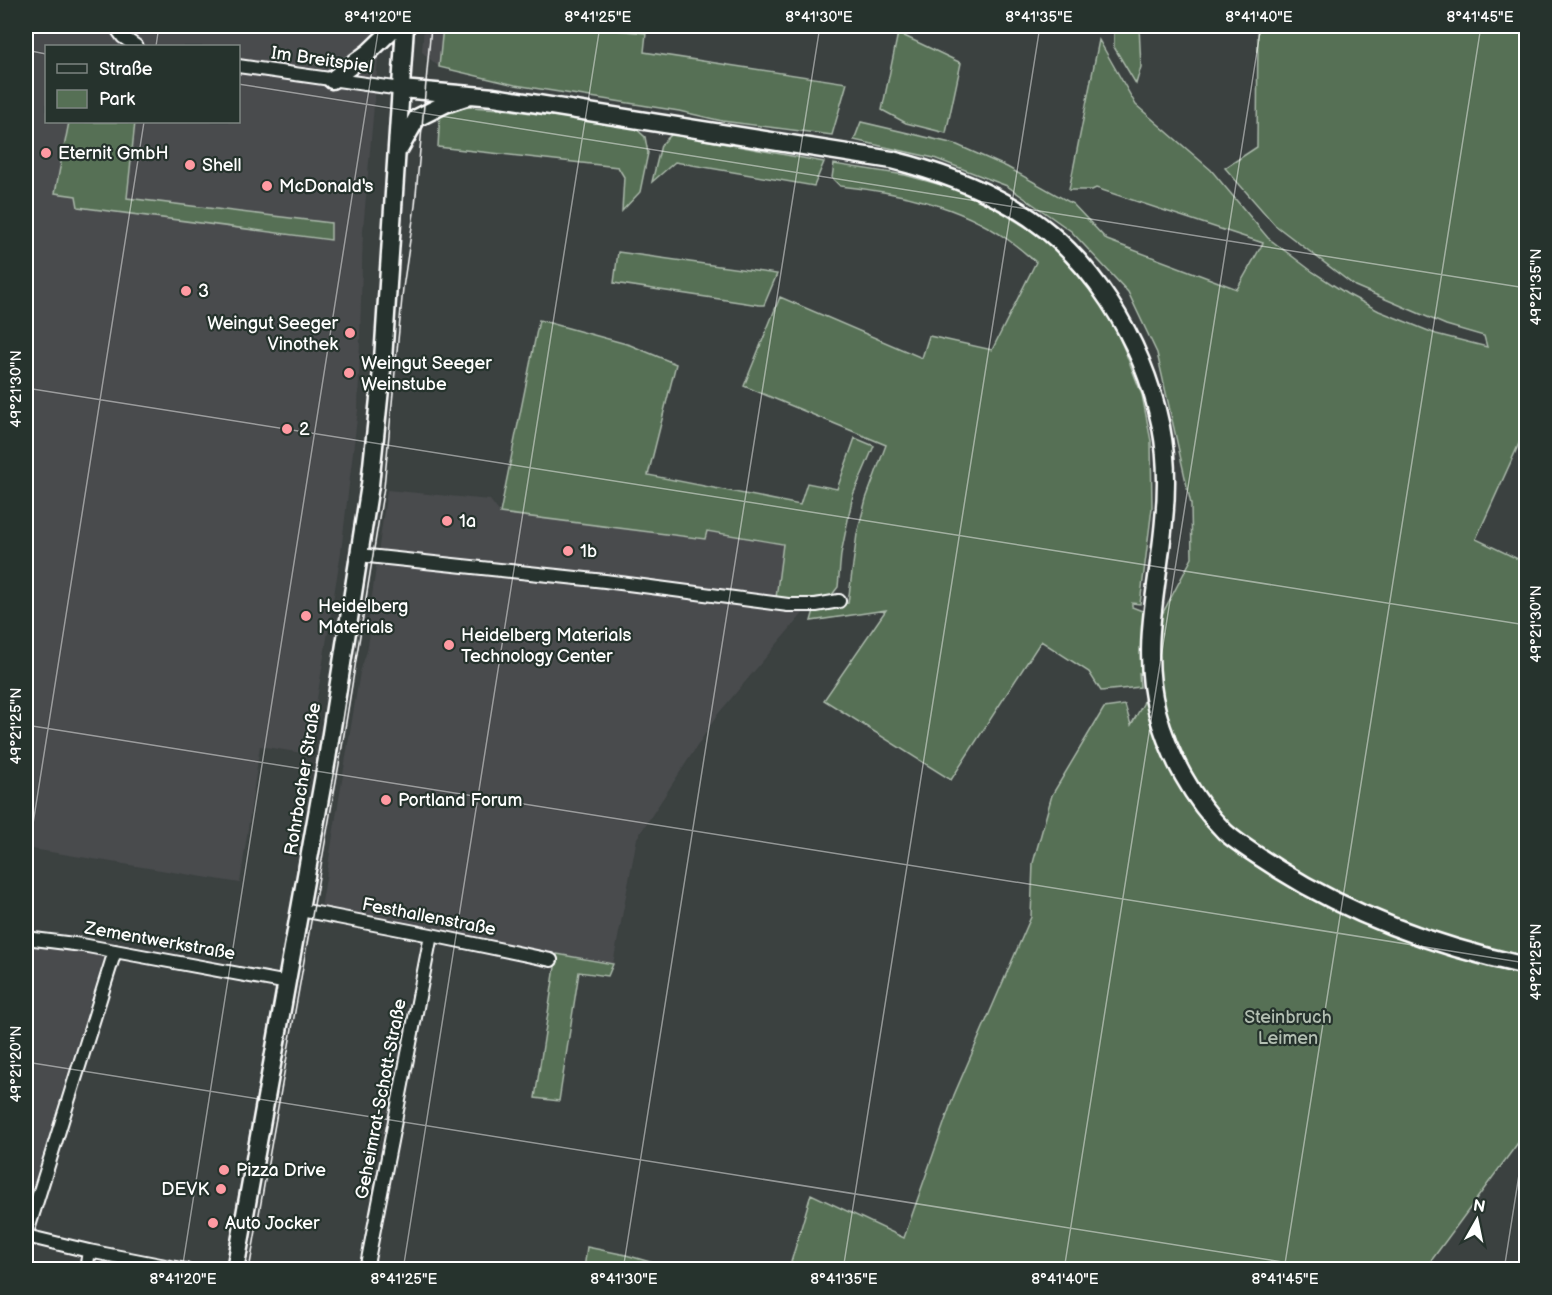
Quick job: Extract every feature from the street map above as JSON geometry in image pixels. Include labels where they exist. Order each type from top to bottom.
[{"type":"main road","points":[[332,80],[364,56],[396,26]]},
{"type":"main road","name":"Rohrbacher Straße","points":[[235,1269],[301,910],[370,485],[383,360],[405,26]]},
{"type":"main road","points":[[401,89],[472,95],[892,159],[937,172],[1012,206],[1044,229],[1074,257],[1110,301],[1126,329],[1149,386],[1161,426],[1165,457],[1164,519],[1149,640],[1154,698],[1161,725],[1180,769],[1210,814],[1225,831],[1310,888],[1369,917],[1430,941],[1527,966]]},
{"type":"main road","points":[[396,152],[402,146],[417,118],[445,104],[472,95]]},
{"type":"street","points":[[115,26],[123,37],[135,45]]},
{"type":"street","name":"Im Breitspiel","points":[[240,66],[401,89]]},
{"type":"street","points":[[359,555],[605,581],[788,605],[816,605],[839,601]]},
{"type":"street","name":"Festhallenstraße","points":[[301,910],[551,960]]},
{"type":"street","name":"Geheimrat-Schott-Straße","points":[[366,1269],[431,935]]},
{"type":"street","name":"Zementwerkstraße","points":[[26,938],[115,951],[288,983]]},
{"type":"street","points":[[115,951],[27,1236],[89,1251],[186,1269]]},
{"type":"street","points":[[86,1269],[89,1251]]},
{"type":"shaded area","points":[[26,26],[381,26],[363,230],[358,410],[341,552],[308,754],[260,746],[240,883],[26,848]]},
{"type":"shaded area","points":[[424,26],[443,26],[439,67],[422,52]]},
{"type":"shaded area","points":[[387,490],[490,500],[500,513],[704,539],[706,531],[783,544],[776,597],[799,599],[804,612],[718,714],[637,838],[613,964],[321,908],[360,672],[367,651],[371,627],[368,624]]},
{"type":"shaded area","points":[[26,945],[105,953],[26,1203]]},
{"type":"green space","points":[[443,26],[572,26],[646,33],[644,52],[847,83],[832,135],[722,121],[679,111],[515,85],[439,67]]},
{"type":"green space","points":[[1114,26],[1139,26],[1141,67],[1136,84],[1114,47]]},
{"type":"green space","name":"Steinbruch Leimen","points":[[1258,26],[1526,26],[1526,428],[1476,539],[1526,563],[1526,1132],[1425,1269],[789,1269],[811,1194],[904,1238],[954,1095],[1031,917],[1033,863],[1052,795],[1104,708],[1125,705],[1131,725],[1143,704],[1151,678],[1139,673],[1140,687],[1101,691],[1089,672],[1041,641],[951,780],[824,700],[886,610],[811,621],[815,607],[848,603],[857,534],[866,499],[886,445],[744,386],[780,297],[922,358],[929,336],[992,350],[1036,262],[988,227],[948,209],[905,196],[840,186],[832,178],[834,164],[905,175],[970,193],[1045,239],[1107,310],[1142,395],[1151,441],[1152,508],[1140,604],[1132,603],[1132,607],[1160,618],[1192,558],[1191,504],[1157,353],[1128,292],[1071,231],[1007,186],[934,158],[854,140],[861,122],[955,144],[1007,167],[1073,204],[1107,240],[1237,289],[1263,243],[1096,188],[1069,190],[1099,40],[1136,105],[1211,170],[1268,238],[1313,272],[1379,311],[1436,334],[1487,347],[1484,336],[1446,325],[1355,286],[1275,225],[1225,168],[1257,147]]},
{"type":"green space","points":[[898,33],[961,63],[946,133],[906,123],[882,110]]},
{"type":"green space","points":[[470,107],[502,109],[634,127],[645,137],[648,153],[640,192],[622,211],[624,177],[618,167],[438,147],[440,111]]},
{"type":"green space","points":[[69,123],[135,123],[127,198],[331,223],[331,240],[78,207],[76,196],[55,193]]},
{"type":"green space","points":[[672,134],[824,162],[814,186],[675,162],[652,182],[661,145]]},
{"type":"green space","points":[[618,252],[777,274],[764,305],[759,305],[614,283]]},
{"type":"green space","points":[[539,320],[630,345],[676,364],[648,475],[800,505],[807,483],[837,489],[855,438],[874,446],[853,495],[841,554],[838,587],[831,596],[799,599],[776,598],[783,544],[707,531],[705,539],[500,513]]},
{"type":"green space","points":[[557,954],[613,964],[608,976],[579,972],[559,1101],[535,1098]]},
{"type":"green space","points":[[587,1247],[626,1255],[674,1269],[584,1269]]},
{"type":"tram line","points":[[249,1270],[341,753],[384,487],[403,288],[415,206],[431,26]]},
{"type":"place","name":"Eternit GmbH","points":[[46,153]]},
{"type":"place","name":"Shell","points":[[190,165]]},
{"type":"place","name":"McDonald's","points":[[267,186]]},
{"type":"place","name":"3","points":[[186,291]]},
{"type":"place","name":"Weingut Seeger Vinothek","points":[[350,333]]},
{"type":"place","name":"Weingut Seeger Weinstube","points":[[349,373]]},
{"type":"place","name":"2","points":[[287,429]]},
{"type":"place","name":"1a","points":[[447,521]]},
{"type":"place","name":"1b","points":[[568,551]]},
{"type":"place","name":"Heidelberg Materials","points":[[306,616]]},
{"type":"place","name":"Heidelberg Materials Technology Center","points":[[449,645]]},
{"type":"place","name":"Portland Forum","points":[[386,800]]},
{"type":"place","name":"Pizza Drive","points":[[224,1170]]},
{"type":"place","name":"DEVK","points":[[221,1189]]},
{"type":"place","name":"Auto Jocker","points":[[213,1223]]}]
